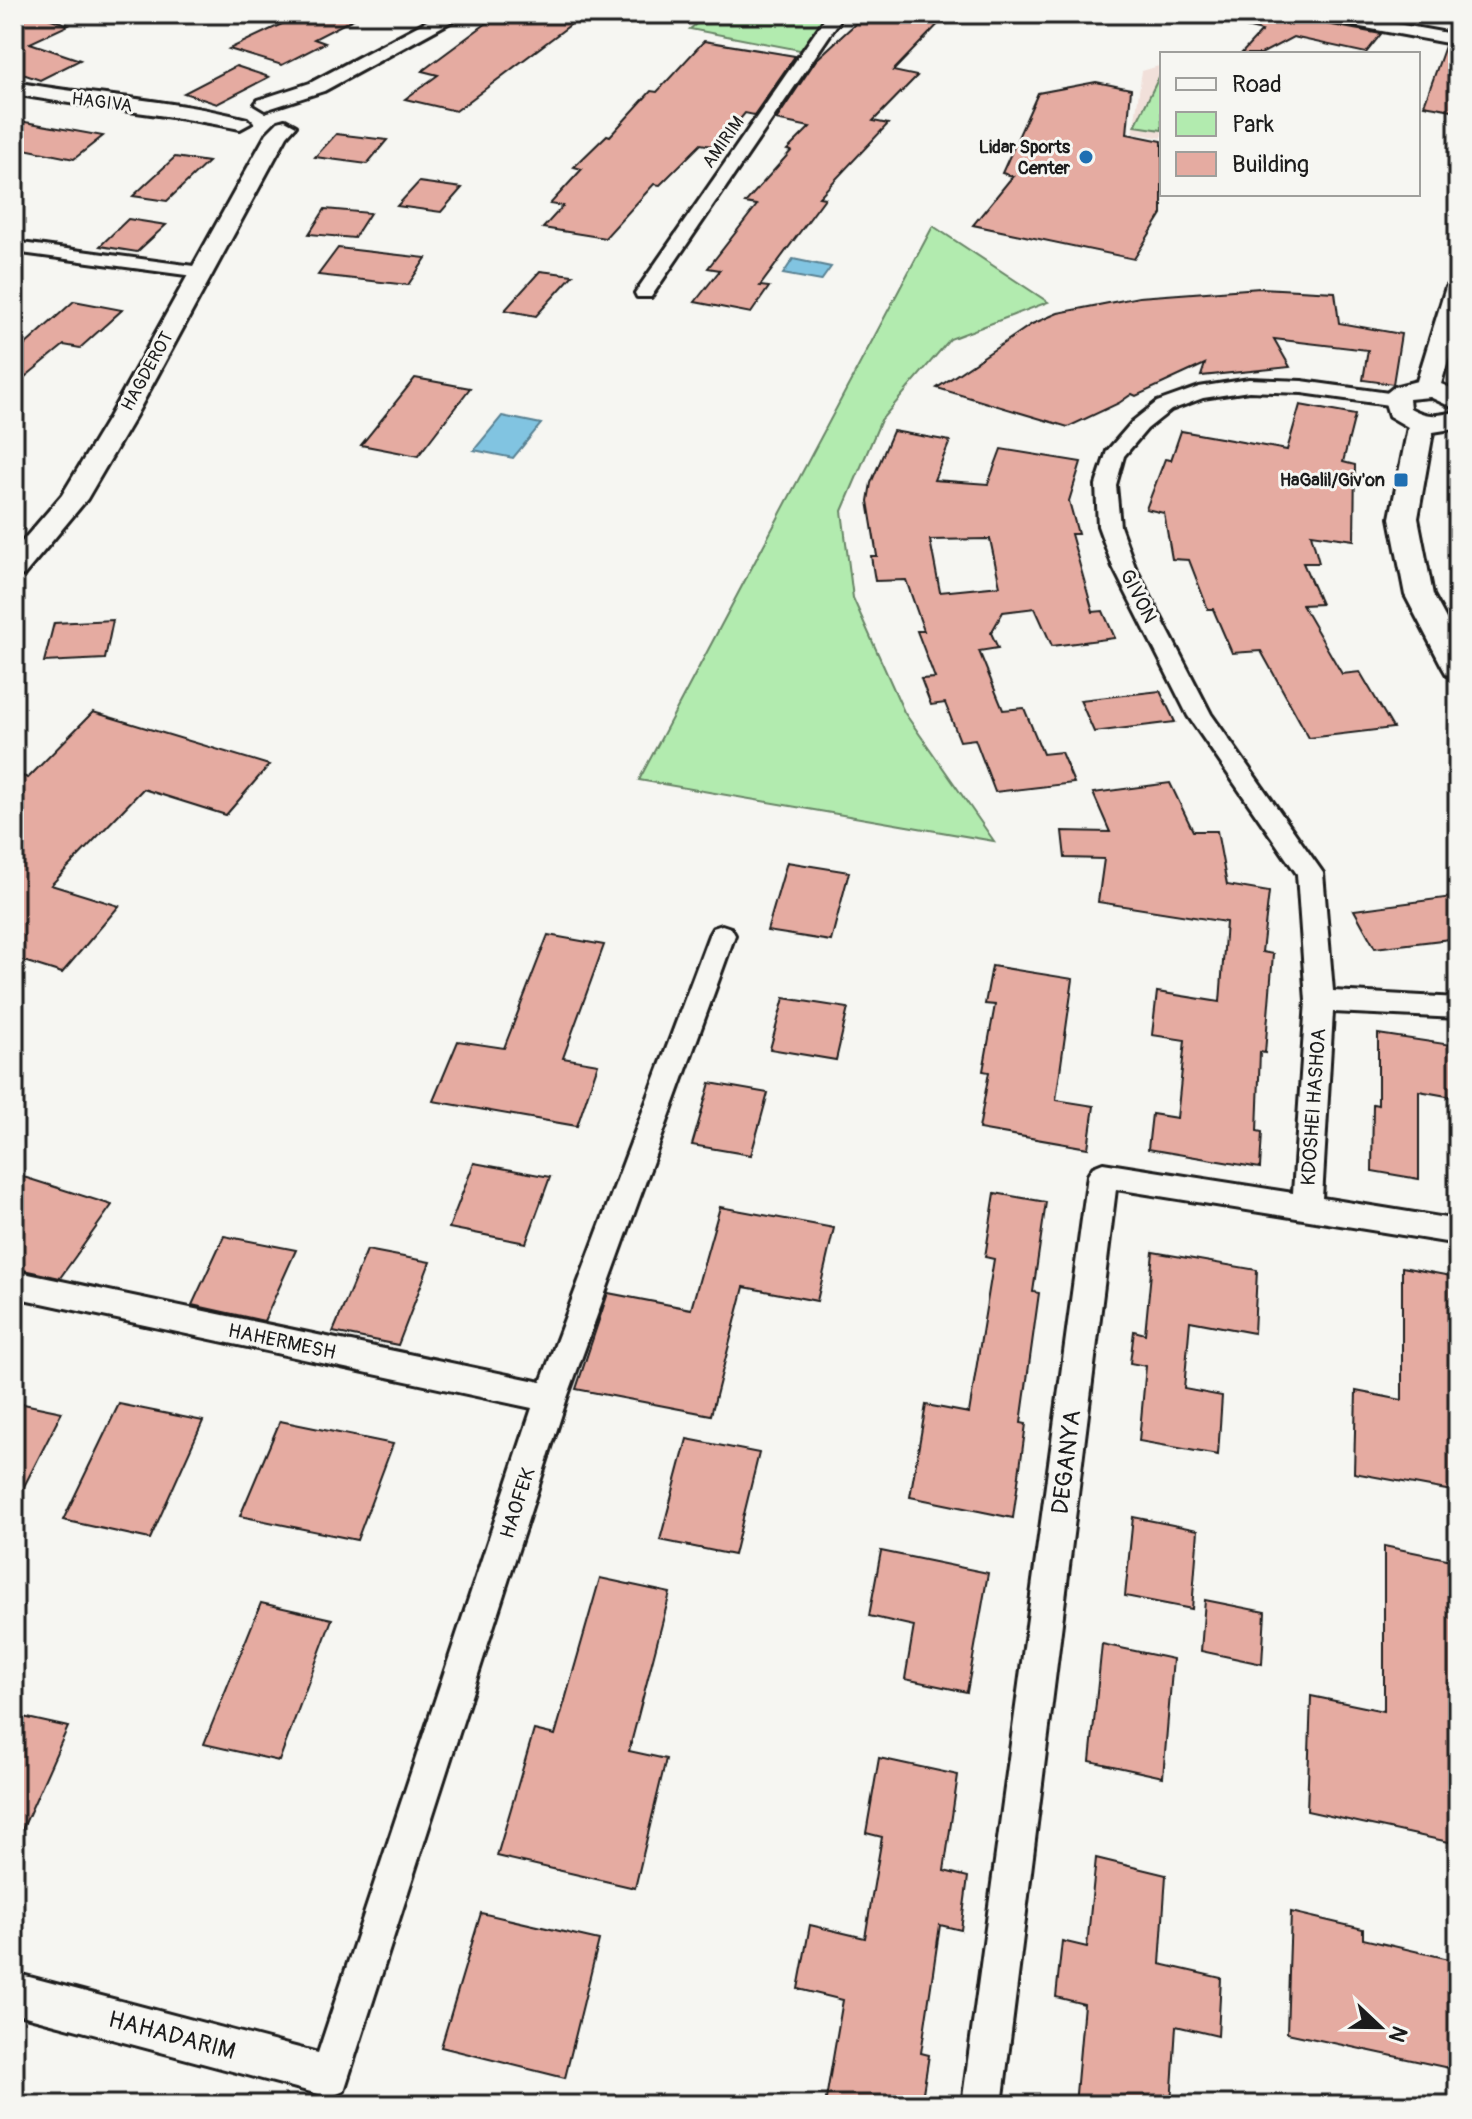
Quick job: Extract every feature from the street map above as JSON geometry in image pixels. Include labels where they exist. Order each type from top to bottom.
[{"type":"street","points":[[251,116],[330,80],[455,14]]},
{"type":"street","name":"AMIRIM","points":[[644,293],[836,14]]},
{"type":"street","points":[[1317,14],[1458,40]]},
{"type":"street","points":[[251,116],[266,130],[291,120],[308,98],[330,80]]},
{"type":"street","name":"HAGIVA","points":[[14,88],[67,98],[251,116]]},
{"type":"street","points":[[251,116],[290,107],[291,120]]},
{"type":"street","points":[[251,116],[264,148],[262,160]]},
{"type":"street","name":"HAGDEROT","points":[[14,569],[73,499],[262,160],[291,120]]},
{"type":"street","points":[[14,247],[201,272]]},
{"type":"street","points":[[1444,395],[1458,287]]},
{"type":"street","points":[[1444,395],[1458,353]]},
{"type":"street","name":"GIVON","points":[[1320,1001],[1310,873],[1200,716],[1124,567],[1109,526],[1106,485],[1114,455],[1140,425],[1164,406],[1199,393],[1249,385],[1302,387],[1396,400]]},
{"type":"street","points":[[1444,395],[1402,392],[1396,396],[1398,411],[1422,423],[1446,424],[1458,419]]},
{"type":"street","points":[[1422,423],[1404,518],[1419,595],[1458,668]]},
{"type":"street","name":"HAOFEK","points":[[330,2077],[551,1398],[722,935]]},
{"type":"street","name":"KDOSHEI HASHOA","points":[[1307,1208],[1320,1001],[1458,1008]]},
{"type":"street","name":"DEGANYA","points":[[982,2105],[1103,1175],[1458,1232]]},
{"type":"street","name":"HAHERMESH","points":[[14,1284],[551,1398]]},
{"type":"street","name":"HAHADARIM","points":[[14,1993],[330,2077]]},
{"type":"shaded area","points":[[1160,66],[1160,138],[1133,133],[1142,71]]},
{"type":"green space","points":[[709,14],[836,14],[810,52],[690,29]]},
{"type":"green space","points":[[1160,75],[1160,130],[1135,126]]},
{"type":"green space","points":[[933,226],[1048,302],[950,339],[881,420],[842,511],[853,598],[904,712],[994,841],[639,780]]},
{"type":"water","points":[[793,259],[831,267],[821,281],[783,274]]},
{"type":"water","points":[[502,416],[541,424],[513,458],[474,450]]},
{"type":"building","points":[[14,14],[36,14],[69,25],[30,43],[80,60],[40,80],[14,71]]},
{"type":"building","points":[[303,14],[363,14],[314,39],[325,43],[282,65],[229,49]]},
{"type":"building","points":[[499,14],[536,14],[574,22],[456,111],[405,99],[438,75],[422,71]]},
{"type":"building","points":[[866,14],[948,14],[893,71],[917,76],[873,121],[888,124],[819,197],[825,198],[760,286],[769,287],[751,313],[695,302],[720,270],[708,268],[757,205],[745,203],[791,151],[787,150],[810,127],[776,120],[816,60]]},
{"type":"building","points":[[1238,14],[1306,14],[1316,22],[1381,34],[1367,52],[1293,37],[1265,52],[1243,52],[1262,31],[1237,25]]},
{"type":"building","points":[[704,41],[795,56],[754,115],[745,113],[717,147],[701,144],[660,185],[654,184],[605,238],[543,228],[563,206],[550,204],[582,169],[574,167],[607,135],[610,136],[651,91],[657,92]]},
{"type":"building","points":[[1445,46],[1458,48],[1458,111],[1424,105]]},
{"type":"building","points":[[236,66],[269,77],[217,104],[184,93]]},
{"type":"building","name":"Lidar Sports Center","points":[[1096,82],[1131,89],[1127,134],[1160,141],[1162,196],[1162,214],[1134,259],[973,225],[1013,176],[1002,173],[1038,93]]},
{"type":"building","points":[[14,120],[103,136],[74,159],[14,147]]},
{"type":"building","points":[[336,134],[387,140],[367,164],[315,157]]},
{"type":"building","points":[[175,157],[208,162],[167,201],[133,196]]},
{"type":"building","points":[[419,182],[462,188],[441,212],[397,206]]},
{"type":"building","points":[[325,209],[370,213],[354,238],[309,234]]},
{"type":"building","points":[[128,219],[166,225],[137,252],[100,246]]},
{"type":"building","points":[[338,248],[426,258],[408,285],[318,275]]},
{"type":"building","points":[[540,271],[573,275],[536,316],[505,310]]},
{"type":"building","points":[[1260,288],[1335,292],[1339,323],[1401,334],[1393,384],[1363,380],[1368,350],[1274,339],[1290,367],[1201,376],[1205,364],[1136,396],[1132,394],[1068,427],[937,388],[1032,324],[1058,313],[1139,297]]},
{"type":"building","points":[[74,301],[122,310],[80,348],[64,345],[14,386],[14,355]]},
{"type":"building","points":[[415,378],[470,388],[418,456],[361,445]]},
{"type":"building","points":[[1300,405],[1355,415],[1343,462],[1355,465],[1354,540],[1311,534],[1319,563],[1303,563],[1321,604],[1302,605],[1342,674],[1360,672],[1393,728],[1309,738],[1261,651],[1232,653],[1213,609],[1208,609],[1189,560],[1172,559],[1164,513],[1146,509],[1165,459],[1171,460],[1181,431],[1287,450]]},
{"type":"building","points":[[893,431],[950,441],[934,480],[988,484],[1001,449],[1081,462],[1069,501],[1078,534],[1071,534],[1093,612],[1103,611],[1115,638],[1052,646],[1035,608],[1003,612],[991,633],[998,648],[979,651],[1003,710],[1024,708],[1043,754],[1061,752],[1074,783],[995,792],[975,739],[960,741],[945,703],[931,705],[921,679],[935,678],[917,631],[924,631],[906,580],[875,581],[871,556],[877,556],[868,501],[871,483]],"holes":[[[990,539],[1000,586],[940,592],[930,540]]]},
{"type":"building","points":[[113,620],[105,659],[44,662],[54,623]]},
{"type":"building","points":[[1160,691],[1175,722],[1094,732],[1080,700]]},
{"type":"building","points":[[93,712],[269,765],[226,815],[143,789],[51,885],[119,906],[62,973],[14,958],[14,773],[28,778]]},
{"type":"building","points":[[1170,783],[1193,831],[1217,831],[1227,885],[1269,892],[1262,952],[1273,954],[1265,1053],[1260,1052],[1257,1131],[1262,1132],[1260,1168],[1148,1149],[1152,1114],[1177,1118],[1185,1040],[1152,1035],[1157,992],[1220,1002],[1226,922],[1098,902],[1104,859],[1065,858],[1062,831],[1110,832],[1093,793]]},
{"type":"building","points":[[787,862],[849,872],[831,941],[767,931]]},
{"type":"building","points":[[1452,897],[1458,907],[1458,938],[1375,948],[1354,910]]},
{"type":"building","points":[[548,935],[604,945],[563,1058],[598,1064],[577,1126],[433,1101],[458,1041],[504,1048]]},
{"type":"building","points":[[992,966],[1073,979],[1056,1100],[1094,1106],[1088,1148],[979,1129],[989,1072],[983,1071],[995,1005],[985,1004]]},
{"type":"building","points":[[784,998],[848,1008],[836,1060],[770,1049]]},
{"type":"building","points":[[1378,1034],[1458,1046],[1458,1098],[1419,1091],[1419,1179],[1372,1171],[1373,1104],[1378,1105]]},
{"type":"building","points":[[710,1083],[768,1093],[751,1155],[692,1145]]},
{"type":"building","points":[[474,1163],[550,1177],[526,1243],[449,1228]]},
{"type":"building","points":[[14,1174],[112,1205],[60,1278],[14,1268]]},
{"type":"building","points":[[995,1193],[1046,1202],[1033,1292],[1039,1293],[1021,1423],[1026,1424],[1013,1518],[910,1497],[926,1405],[969,1413],[994,1259],[985,1257]]},
{"type":"building","points":[[720,1207],[834,1228],[817,1301],[744,1287],[711,1415],[576,1389],[608,1293],[691,1309]]},
{"type":"building","points":[[224,1236],[296,1250],[264,1321],[192,1305]]},
{"type":"building","points":[[367,1250],[430,1262],[398,1345],[333,1332]]},
{"type":"building","points":[[1153,1252],[1257,1270],[1254,1333],[1190,1321],[1184,1389],[1222,1396],[1218,1455],[1139,1441],[1146,1366],[1130,1363],[1134,1331],[1145,1334]]},
{"type":"building","points":[[1402,1267],[1451,1276],[1452,1491],[1354,1473],[1356,1391],[1402,1400]]},
{"type":"building","points":[[14,1402],[62,1412],[14,1506]]},
{"type":"building","points":[[119,1404],[203,1421],[150,1539],[63,1520]]},
{"type":"building","points":[[280,1421],[393,1444],[357,1540],[240,1516]]},
{"type":"building","points":[[687,1439],[759,1453],[734,1555],[660,1540]]},
{"type":"building","points":[[1133,1517],[1198,1530],[1192,1609],[1125,1596]]},
{"type":"building","points":[[1384,1546],[1452,1560],[1458,1844],[1307,1811],[1311,1696],[1384,1711]]},
{"type":"building","points":[[881,1551],[988,1573],[967,1692],[905,1679],[914,1626],[869,1616]]},
{"type":"building","points":[[600,1578],[670,1593],[629,1751],[666,1759],[635,1888],[497,1856],[534,1730],[555,1735]]},
{"type":"building","points":[[1205,1600],[1265,1612],[1262,1664],[1201,1651]]},
{"type":"building","points":[[261,1603],[332,1619],[279,1761],[204,1744]]},
{"type":"building","points":[[1102,1644],[1173,1659],[1163,1777],[1090,1761]]},
{"type":"building","points":[[14,1715],[68,1727],[14,1848]]},
{"type":"building","points":[[879,1758],[958,1775],[944,1871],[968,1877],[961,1930],[940,1925],[921,2053],[929,2055],[921,2105],[825,2105],[843,2000],[798,1989],[810,1925],[865,1938],[882,1837],[866,1833]]},
{"type":"building","points":[[1096,1858],[1166,1875],[1160,1964],[1221,1978],[1218,2036],[1176,2026],[1171,2105],[1075,2105],[1084,2004],[1056,1997],[1062,1941],[1087,1947]]},
{"type":"building","points":[[1291,1912],[1363,1929],[1363,1939],[1458,1961],[1458,2070],[1287,2033]]},
{"type":"building","points":[[481,1913],[599,1940],[565,2078],[441,2047]]},
{"type":"place","name":"Lidar Sports Center","points":[[1086,157]]},
{"type":"place","name":"HaGalil/Giv'on","points":[[1401,480]]}]
